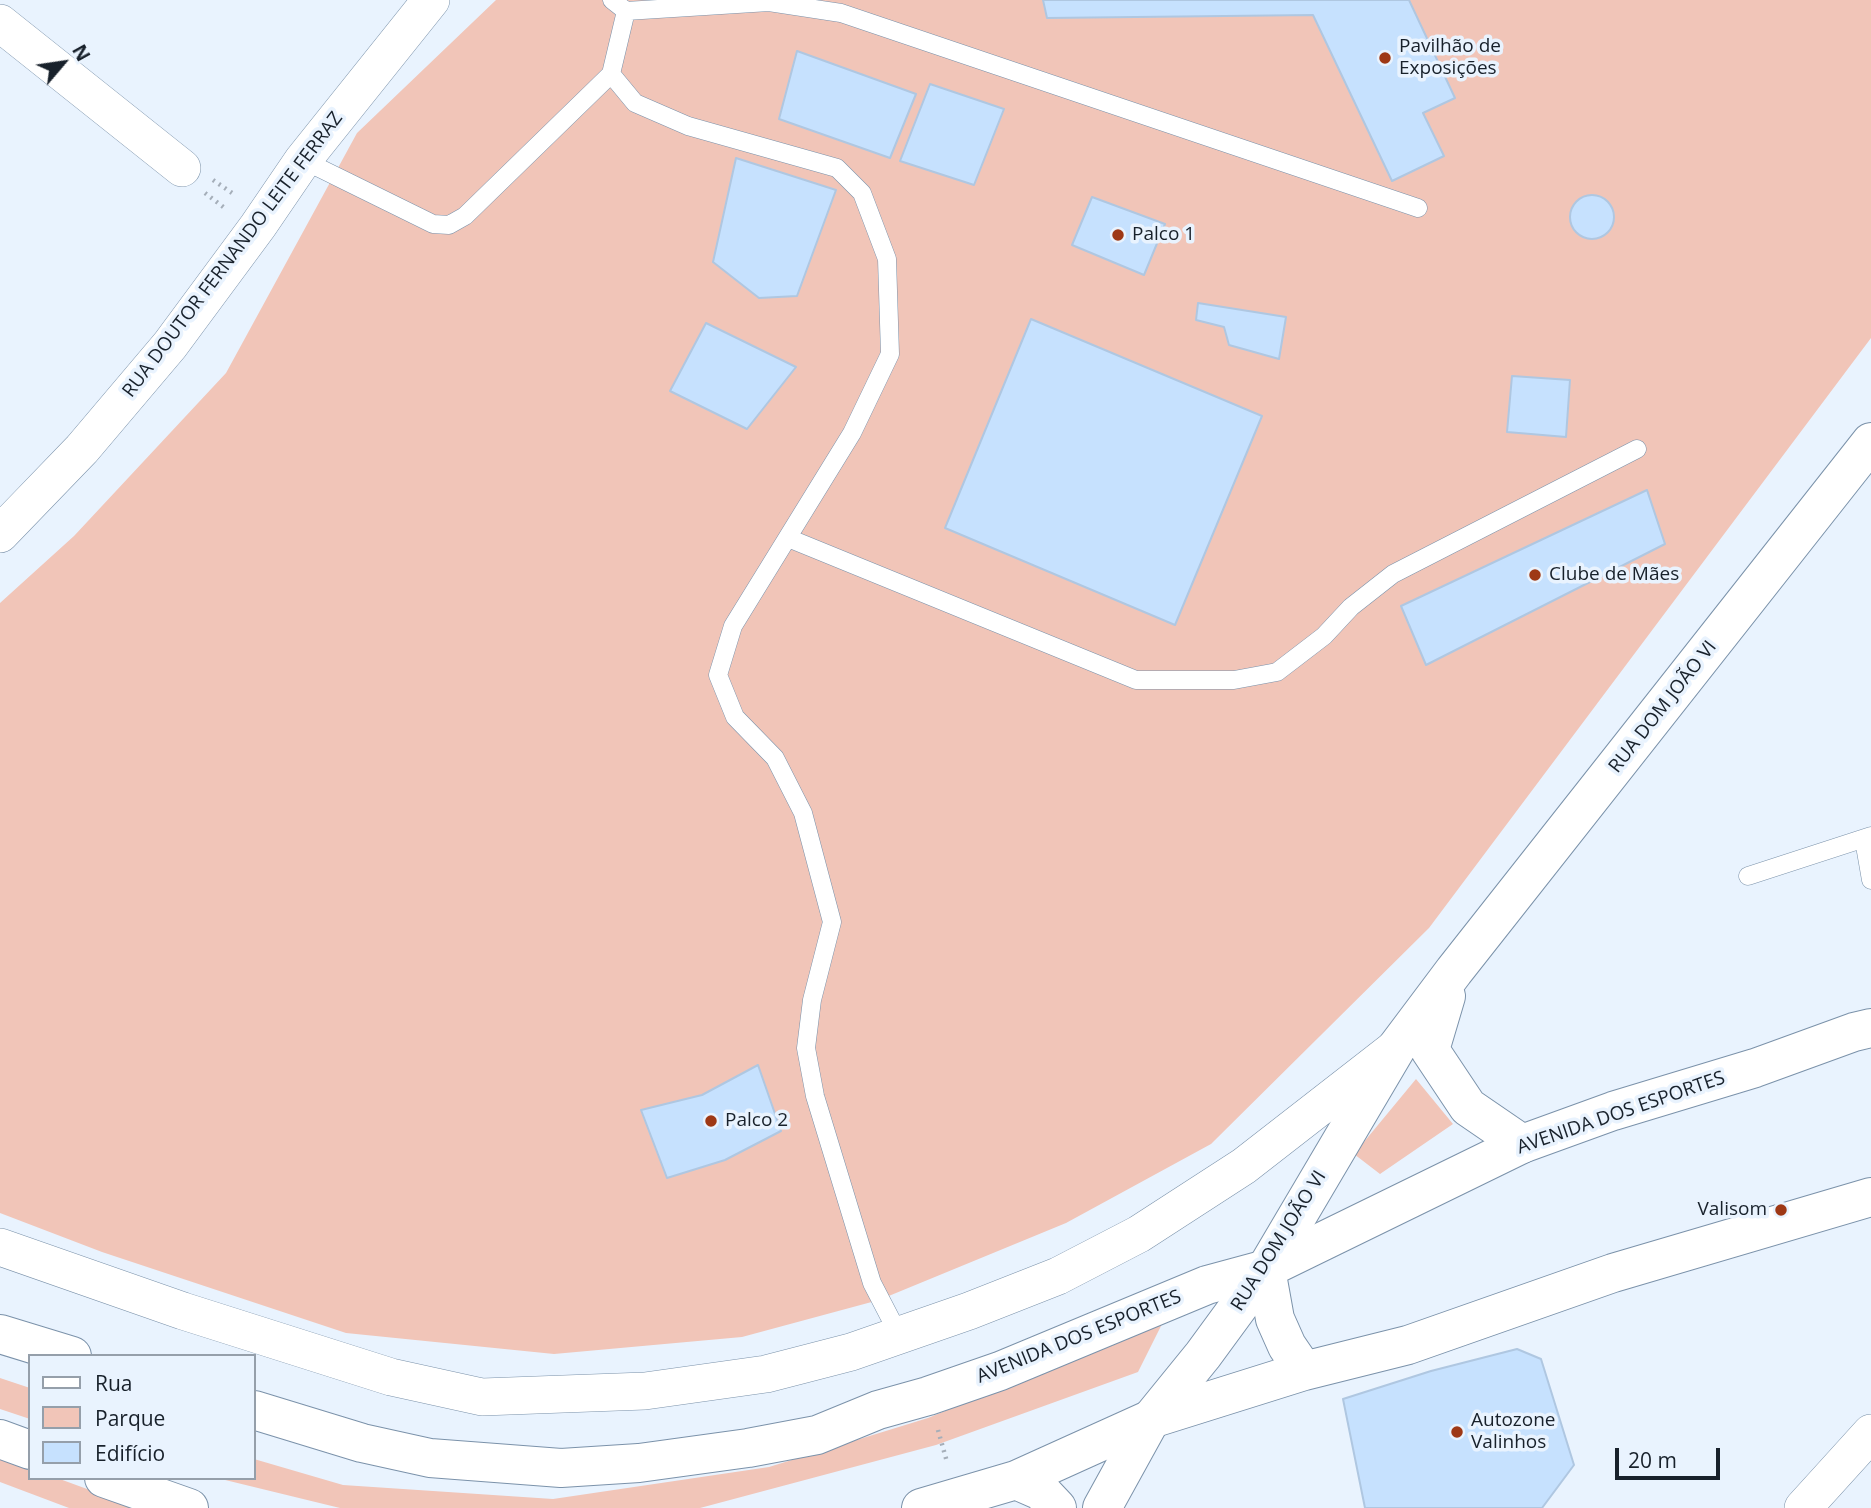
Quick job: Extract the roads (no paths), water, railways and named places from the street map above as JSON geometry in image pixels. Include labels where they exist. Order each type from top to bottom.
[{"type":"main road","name":"RUA DOM JOÃO VI","points":[[1102,1508],[1151,1419],[1203,1356],[1266,1269],[1397,1046],[1871,442]]},
{"type":"main road","name":"RUA DOM JOÃO VI","points":[[1454,971],[1430,1050],[1468,1107],[1522,1144]]},
{"type":"main road","name":"AVENIDA DOS ESPORTES","points":[[256,1411],[362,1443],[429,1458],[561,1468],[639,1463],[748,1448],[817,1435],[878,1410],[1000,1371],[1207,1285],[1266,1269],[1522,1144],[1613,1111],[1755,1068],[1871,1028]]},
{"type":"main road","points":[[921,1508],[1016,1480],[1151,1419],[1304,1371],[1408,1345],[1613,1273],[1871,1197]]},
{"type":"main road","points":[[1266,1269],[1275,1319],[1287,1346],[1304,1371]]},
{"type":"main road","points":[[0,1334],[65,1354]]},
{"type":"main road","points":[[0,1439],[28,1449]]},
{"type":"main road","points":[[110,1480],[189,1508]]},
{"type":"main road","points":[[1016,1480],[1041,1491],[1057,1508]]},
{"type":"street","name":"RUA DOUTOR FERNANDO LEITE FERRAZ","points":[[0,534],[82,449],[170,345],[303,160],[431,0]]},
{"type":"street","points":[[0,23],[183,168]]},
{"type":"street","points":[[0,1247],[183,1311],[379,1374],[482,1397],[645,1391],[766,1374],[851,1352],[969,1311],[1058,1276],[1139,1234],[1244,1166],[1397,1046]]},
{"type":"street","points":[[1803,1508],[1871,1433]]},
{"type":"lane","points":[[303,160],[433,224],[449,225],[465,216],[611,74],[619,6],[769,2],[841,13],[1418,208]]},
{"type":"lane","points":[[611,74],[635,103],[688,126],[837,169],[862,193],[887,259],[890,354],[852,433],[733,626],[719,675],[735,718],[775,758],[803,813],[832,922],[811,1000],[806,1048],[813,1084],[872,1283],[899,1335]]},
{"type":"lane","points":[[788,538],[1136,680],[1234,680],[1277,672],[1324,636],[1350,607],[1393,574],[1637,449]]},
{"type":"lane","points":[[1748,876],[1868,838],[1871,880]]},
{"type":"place","name":"Pavilhão de Exposições","points":[[1385,58]]},
{"type":"place","name":"Palco 1","points":[[1118,235]]},
{"type":"place","name":"Clube de Mães","points":[[1535,575]]},
{"type":"place","name":"Palco 2","points":[[711,1121]]},
{"type":"place","name":"Valisom","points":[[1781,1210]]},
{"type":"place","name":"Autozone Valinhos","points":[[1457,1432]]}]
